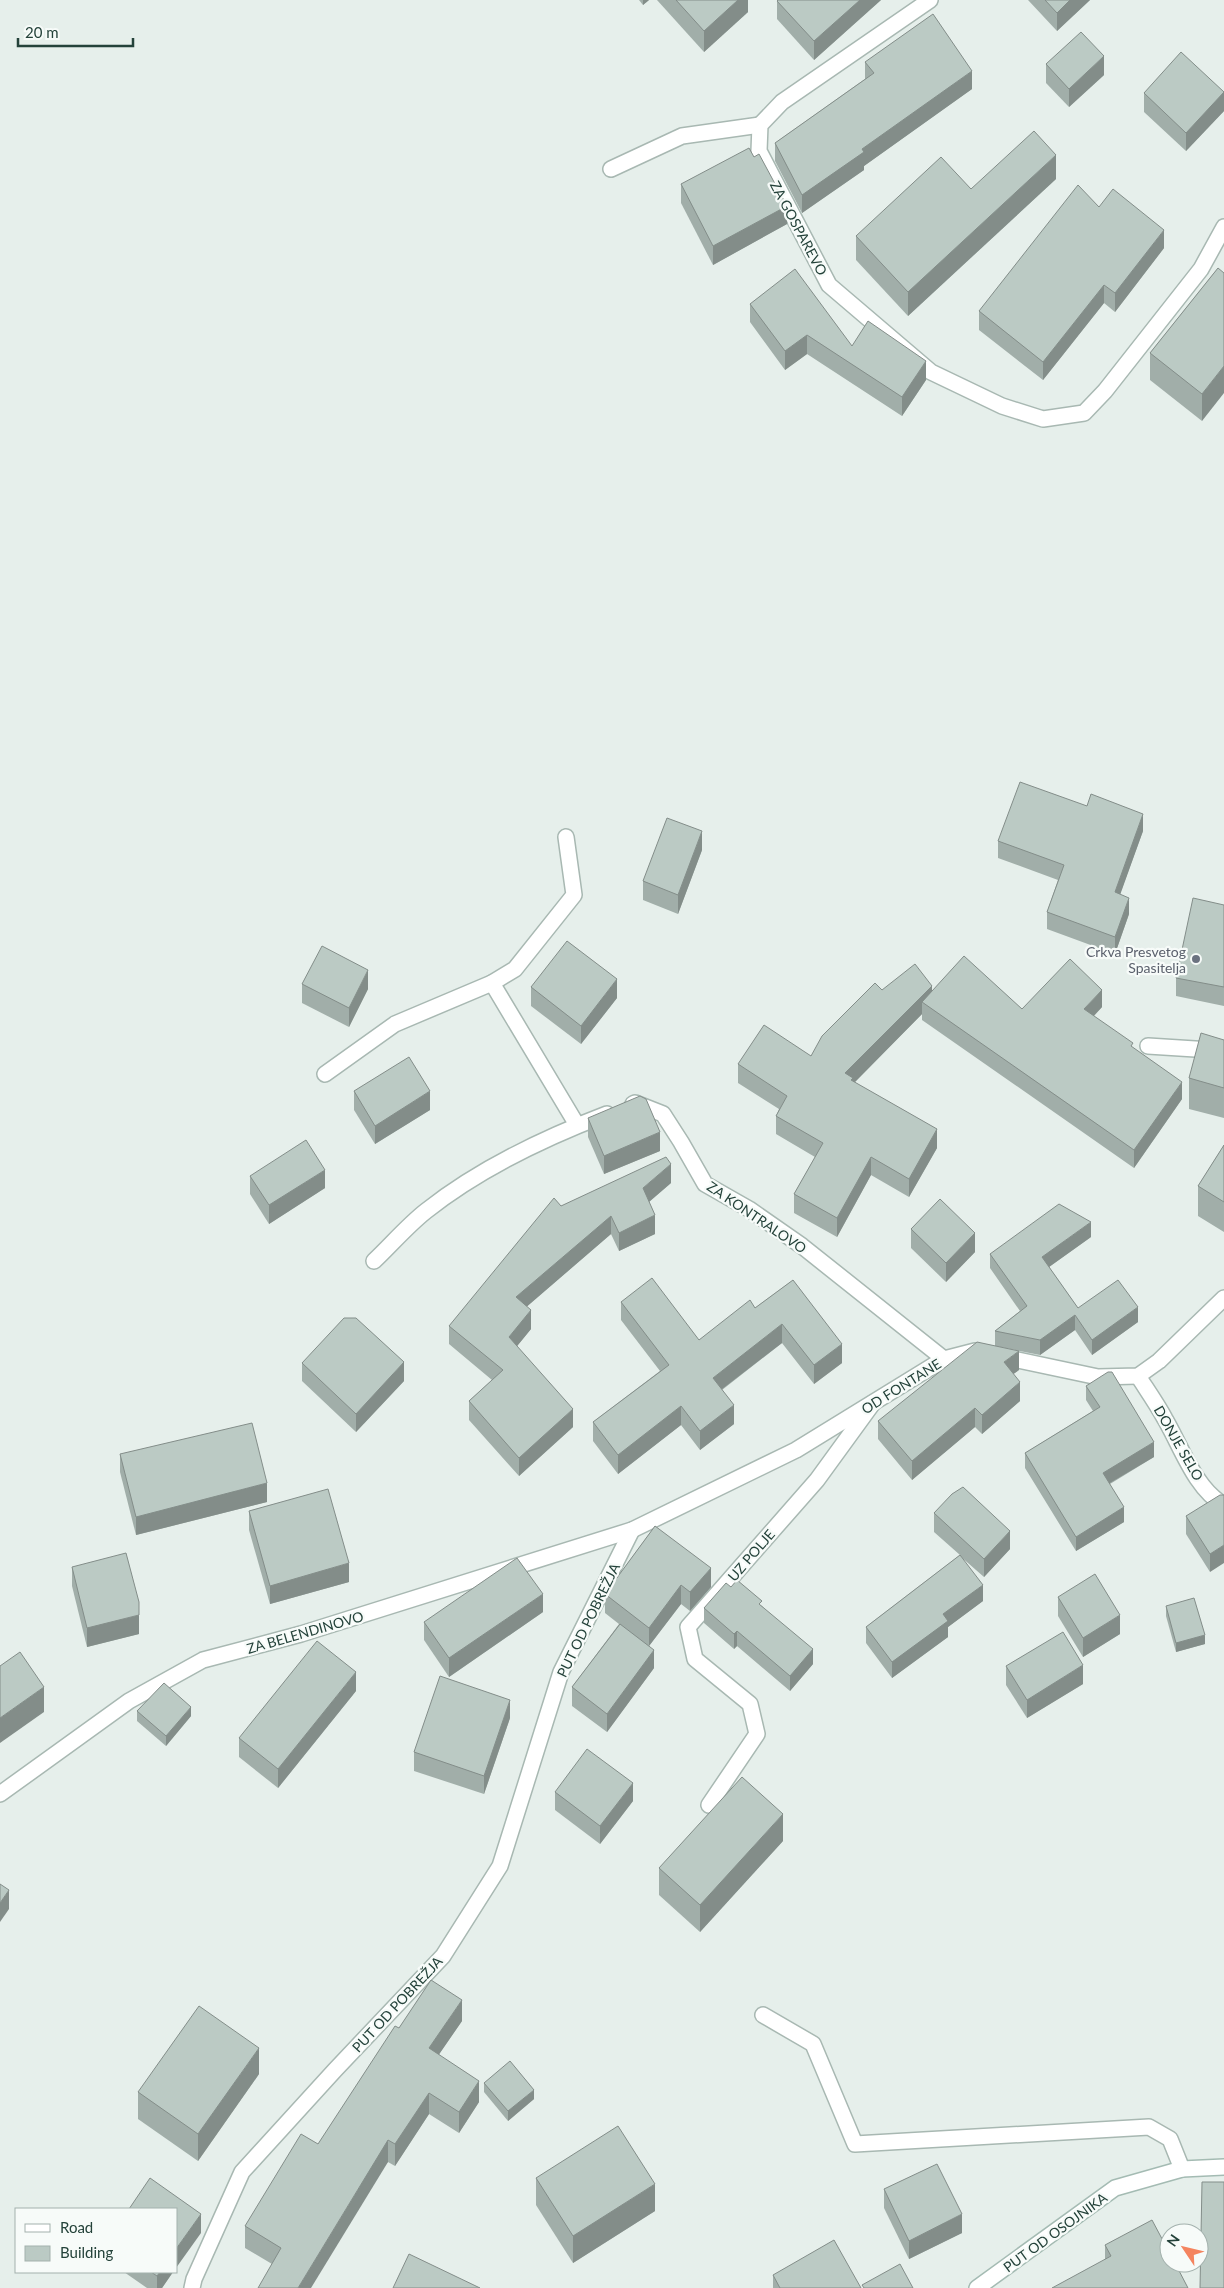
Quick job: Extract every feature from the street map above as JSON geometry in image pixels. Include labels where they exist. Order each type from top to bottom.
[{"type":"street","points":[[611,169],[682,136],[760,125],[782,102],[930,0]]},
{"type":"street","name":"ZA GOSPAREVO","points":[[760,125],[759,151],[829,285],[932,372],[1002,406],[1043,419],[1084,413],[1105,391],[1201,269],[1224,227]]},
{"type":"street","points":[[325,1074],[395,1024],[492,983],[515,969],[574,895],[566,837]]},
{"type":"street","points":[[492,983],[578,1125]]},
{"type":"street","points":[[1148,1046],[1211,1050],[1224,1055]]},
{"type":"street","name":"ZA KONTRALOVO","points":[[374,1262],[425,1212],[474,1177],[578,1125],[635,1103],[663,1114],[705,1184],[749,1210],[802,1246],[944,1358]]},
{"type":"street","points":[[1138,1376],[1159,1361],[1224,1298]]},
{"type":"street","name":"OD FONTANE","points":[[632,1530],[796,1450],[944,1358],[975,1351],[1098,1377],[1138,1376]]},
{"type":"street","name":"DONJE SELO","points":[[1138,1376],[1164,1417],[1197,1477],[1215,1500],[1224,1505]]},
{"type":"street","name":"UZ POLJE","points":[[709,1805],[757,1734],[750,1704],[695,1659],[688,1627],[817,1480],[873,1403]]},
{"type":"street","name":"ZA BELENDINOVO","points":[[2,1789],[129,1701],[203,1660],[301,1634],[632,1530]]},
{"type":"street","name":"PUT OD POBREŽJA","points":[[192,2288],[194,2279],[242,2172],[443,1956],[500,1866],[561,1672],[632,1530]]},
{"type":"street","points":[[763,2015],[813,2044],[855,2144],[1149,2127],[1170,2139],[1182,2169]]},
{"type":"street","name":"PUT OD OSOJNIKA","points":[[977,2288],[1115,2188],[1182,2169],[1224,2167]]},
{"type":"building","points":[[676,0],[738,0],[704,31]]},
{"type":"building","points":[[778,0],[860,0],[814,41]]},
{"type":"building","points":[[1045,0],[1070,0],[1057,13]]},
{"type":"building","points":[[933,14],[972,71],[862,149],[864,152],[802,195],[775,143],[874,73],[865,62]]},
{"type":"building","points":[[1081,32],[1104,56],[1069,89],[1046,64]]},
{"type":"building","points":[[1181,52],[1224,92],[1186,133],[1144,93]]},
{"type":"building","points":[[1034,131],[1056,155],[908,292],[856,236],[941,157],[971,189]]},
{"type":"building","points":[[749,148],[754,157],[759,154],[787,206],[713,246],[681,184]]},
{"type":"building","points":[[1078,185],[1099,207],[1113,189],[1164,230],[1115,293],[1104,285],[1043,362],[979,311]]},
{"type":"building","points":[[1218,268],[1224,273],[1224,366],[1202,394],[1150,353]]},
{"type":"building","points":[[795,269],[852,346],[868,321],[926,361],[902,397],[807,335],[785,351],[750,304]]},
{"type":"building","points":[[1020,782],[1087,806],[1091,794],[1143,814],[1115,892],[1129,898],[1115,937],[1047,912],[1064,865],[998,841]]},
{"type":"building","points":[[667,818],[702,831],[678,895],[643,881]]},
{"type":"building","points":[[1193,898],[1224,905],[1224,987],[1176,978]]},
{"type":"building","points":[[567,941],[617,979],[581,1026],[531,987]]},
{"type":"building","points":[[322,946],[368,970],[349,1008],[302,984]]},
{"type":"building","points":[[964,956],[1022,1009],[1070,959],[1102,990],[1084,1009],[1133,1043],[1131,1046],[1182,1082],[1134,1150],[922,1002]]},
{"type":"building","points":[[915,964],[932,986],[845,1073],[853,1078],[851,1080],[937,1129],[909,1179],[871,1157],[837,1218],[794,1194],[823,1143],[776,1116],[787,1096],[738,1064],[764,1025],[811,1056],[822,1036],[875,983],[882,990]]},
{"type":"building","points":[[1201,1033],[1224,1040],[1224,1088],[1189,1078]]},
{"type":"building","points":[[409,1057],[430,1091],[375,1126],[354,1091]]},
{"type":"building","points":[[640,1096],[646,1099],[660,1132],[604,1156],[588,1118]]},
{"type":"building","points":[[306,1140],[325,1170],[269,1205],[250,1176]]},
{"type":"building","points":[[1224,1145],[1224,1202],[1198,1186]]},
{"type":"building","points":[[666,1157],[671,1164],[643,1188],[655,1215],[619,1233],[611,1216],[516,1297],[531,1310],[509,1337],[573,1409],[519,1458],[469,1401],[503,1370],[449,1326],[554,1198],[561,1206]]},
{"type":"building","points":[[940,1199],[975,1233],[946,1263],[911,1229]]},
{"type":"building","points":[[1059,1204],[1091,1222],[1042,1257],[1078,1308],[1118,1280],[1138,1307],[1092,1340],[1075,1315],[1040,1340],[995,1331],[1027,1306],[990,1254]]},
{"type":"building","points":[[652,1278],[699,1340],[750,1300],[755,1308],[793,1280],[842,1344],[814,1365],[782,1324],[713,1378],[734,1405],[700,1431],[681,1406],[618,1455],[593,1422],[669,1365],[621,1302]]},
{"type":"building","points":[[344,1318],[356,1318],[404,1362],[356,1414],[302,1363]]},
{"type":"building","points":[[977,1342],[1019,1351],[1004,1362],[1020,1382],[982,1415],[975,1408],[912,1461],[878,1421]]},
{"type":"building","points":[[1108,1372],[1112,1372],[1154,1442],[1103,1473],[1124,1507],[1076,1537],[1025,1453],[1100,1407],[1086,1386]]},
{"type":"building","points":[[252,1423],[267,1483],[136,1517],[120,1454]]},
{"type":"building","points":[[963,1487],[1010,1531],[984,1559],[934,1513],[952,1494]]},
{"type":"building","points":[[328,1489],[349,1563],[270,1586],[249,1511]]},
{"type":"building","points":[[1220,1495],[1224,1495],[1224,1545],[1210,1554],[1186,1516]]},
{"type":"building","points":[[655,1526],[711,1568],[690,1592],[681,1585],[649,1628],[605,1594]]},
{"type":"building","points":[[126,1553],[139,1602],[139,1615],[87,1628],[72,1567]]},
{"type":"building","points":[[960,1555],[983,1585],[943,1614],[948,1621],[892,1662],[866,1627]]},
{"type":"building","points":[[517,1558],[543,1594],[449,1658],[424,1622]]},
{"type":"building","points":[[1095,1574],[1120,1615],[1083,1638],[1058,1597]]},
{"type":"building","points":[[737,1580],[762,1601],[759,1604],[813,1649],[790,1676],[737,1631],[734,1634],[704,1608],[726,1583],[731,1587]]},
{"type":"building","points":[[1194,1598],[1205,1635],[1176,1643],[1166,1606]]},
{"type":"building","points":[[620,1624],[654,1650],[607,1714],[572,1687]]},
{"type":"building","points":[[1063,1632],[1083,1665],[1027,1700],[1006,1666]]},
{"type":"building","points":[[317,1641],[356,1672],[278,1769],[239,1738]]},
{"type":"building","points":[[20,1652],[44,1687],[0,1718],[0,1666]]},
{"type":"building","points":[[440,1676],[510,1700],[484,1776],[414,1752]]},
{"type":"building","points":[[164,1683],[191,1707],[166,1736],[137,1711]]},
{"type":"building","points":[[587,1749],[633,1783],[600,1826],[555,1792]]},
{"type":"building","points":[[742,1777],[783,1814],[700,1905],[659,1868]]},
{"type":"building","points":[[0,1884],[9,1890],[0,1903]]},
{"type":"building","points":[[431,1980],[462,2000],[429,2048],[479,2081],[459,2112],[429,2093],[395,2144],[388,2140],[298,2288],[258,2288],[281,2248],[245,2226],[301,2134],[318,2144],[395,2026],[399,2028]]},
{"type":"building","points":[[199,2006],[259,2048],[198,2134],[138,2092]]},
{"type":"building","points":[[510,2061],[534,2090],[508,2111],[484,2083]]},
{"type":"building","points":[[618,2126],[655,2184],[573,2236],[536,2178]]},
{"type":"building","points":[[937,2164],[962,2214],[909,2241],[884,2189]]},
{"type":"building","points":[[150,2178],[201,2214],[178,2246],[178,2208],[130,2208]]},
{"type":"building","points":[[1202,2182],[1224,2182],[1224,2288],[1200,2288],[1200,2273],[1209,2273],[1209,2223],[1201,2223]]},
{"type":"building","points":[[1152,2220],[1159,2233],[1159,2273],[1180,2273],[1188,2288],[1052,2288],[1111,2256],[1105,2245]]},
{"type":"building","points":[[834,2240],[861,2288],[780,2288],[773,2275]]},
{"type":"building","points":[[409,2254],[480,2288],[393,2288]]},
{"type":"building","points":[[900,2264],[913,2288],[864,2288],[862,2285]]},
{"type":"place","name":"Crkva Presvetog Spasitelja","points":[[1196,959]]}]
